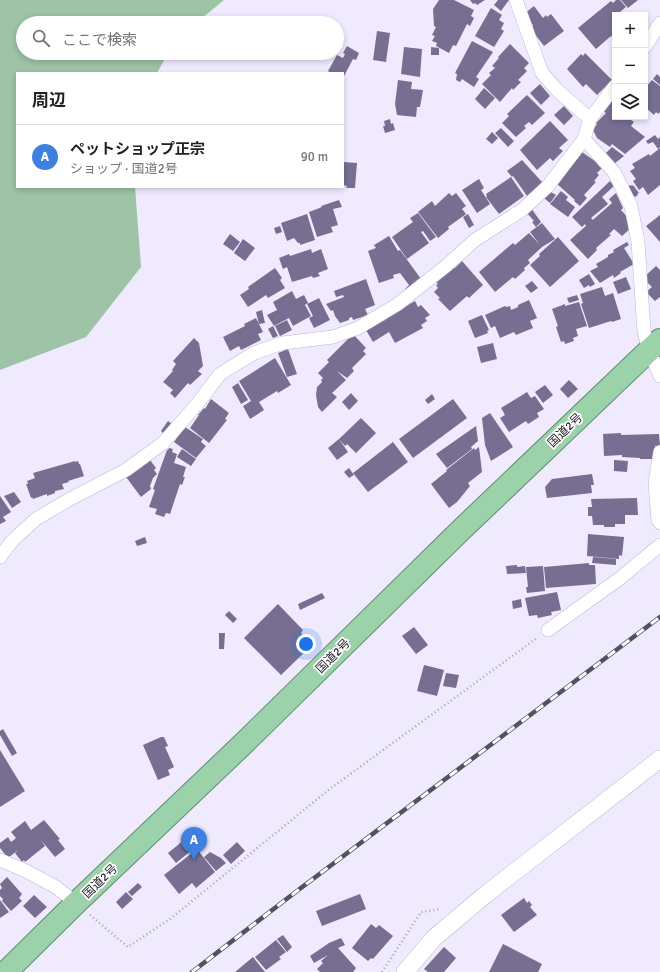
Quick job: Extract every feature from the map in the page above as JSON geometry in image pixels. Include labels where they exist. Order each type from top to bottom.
[{"type":"highway","name":"国道2号","points":[[6,972],[76,903],[241,746],[461,530],[655,346]]},
{"type":"street","points":[[516,0],[542,73],[557,90],[590,119]]},
{"type":"street","points":[[648,42],[660,23]]},
{"type":"street","points":[[0,557],[13,540],[36,519],[70,499],[126,470],[163,443],[198,403],[220,374],[254,353],[283,343],[333,337],[358,328],[398,304],[446,266],[475,240],[522,210],[548,186],[584,139],[590,119],[612,90]]},
{"type":"street","points":[[584,139],[614,172],[631,206],[638,242],[644,331],[655,346],[660,376]]},
{"type":"street","points":[[660,452],[655,483],[658,520],[660,523]]},
{"type":"street","points":[[548,630],[619,579],[660,545]]},
{"type":"street","points":[[405,972],[434,938],[485,895],[660,759]]},
{"type":"street","points":[[0,860],[24,870],[56,887],[76,903]]},
{"type":"path","points":[[76,903],[128,948],[170,919],[331,788],[548,630]]},
{"type":"green space","points":[[0,0],[224,0],[205,16],[16,16],[16,60],[164,60],[158,72],[16,72],[16,188],[135,188],[141,267],[86,337],[0,370]]},
{"type":"building","points":[[439,0],[454,0],[474,10],[471,16],[474,18],[470,26],[467,24],[456,46],[453,45],[449,53],[436,46],[437,43],[432,41],[435,36],[432,35],[436,27],[434,26],[433,9]]},
{"type":"building","points":[[470,0],[485,0],[477,5],[475,3],[473,4]]},
{"type":"building","points":[[498,0],[509,0],[501,11],[494,5]]},
{"type":"building","points":[[616,0],[620,0],[626,7],[620,12],[612,12],[612,38],[611,36],[596,49],[578,28],[611,1],[613,3]]},
{"type":"building","points":[[621,0],[638,0],[628,8]]},
{"type":"building","points":[[534,6],[543,18],[546,15],[547,17],[551,14],[564,31],[544,46],[531,29],[533,25],[524,14]]},
{"type":"building","points":[[491,8],[502,15],[499,20],[504,23],[501,29],[504,31],[494,47],[475,36]]},
{"type":"building","points":[[377,31],[390,33],[386,62],[373,60]]},
{"type":"building","points":[[472,41],[493,52],[476,77],[479,79],[474,87],[462,79],[460,82],[456,80],[457,74],[455,73]]},
{"type":"building","points":[[510,44],[529,63],[524,68],[527,71],[518,80],[521,82],[513,90],[512,88],[500,102],[482,84],[491,75],[489,73],[495,68],[492,66],[499,58],[498,57]]},
{"type":"building","points":[[347,46],[359,53],[356,60],[353,59],[344,76],[344,72],[328,71],[334,60],[344,60],[344,51]]},
{"type":"building","points":[[404,47],[422,49],[420,77],[401,74]]},
{"type":"building","points":[[431,47],[439,48],[439,55],[431,55]]},
{"type":"building","points":[[585,53],[612,80],[597,95],[586,84],[583,87],[567,69],[581,54],[583,56]]},
{"type":"building","points":[[657,74],[660,77],[660,85],[653,79]]},
{"type":"building","points":[[398,80],[412,82],[411,89],[423,90],[420,107],[417,107],[416,117],[397,115],[395,104]]},
{"type":"building","points":[[652,80],[660,86],[660,112],[658,114],[656,112],[654,115],[648,110],[648,85]]},
{"type":"building","points":[[540,84],[550,96],[541,105],[530,93]]},
{"type":"building","points":[[484,88],[495,98],[485,109],[475,99]]},
{"type":"building","points":[[527,95],[545,113],[532,125],[529,122],[524,126],[526,128],[516,137],[502,123],[509,116],[507,114]]},
{"type":"building","points":[[612,99],[612,120],[631,120],[634,122],[631,126],[645,137],[625,154],[612,144],[610,147],[597,138],[593,130],[597,124],[596,123],[606,113],[603,111]]},
{"type":"building","points":[[564,106],[573,116],[564,125],[554,115]]},
{"type":"building","points":[[390,119],[395,130],[385,133],[383,126],[385,126],[384,121]]},
{"type":"building","points":[[550,121],[568,140],[559,148],[563,151],[553,161],[550,158],[537,170],[520,150]]},
{"type":"building","points":[[501,128],[514,141],[508,147],[495,133]]},
{"type":"building","points":[[492,132],[498,138],[492,144],[486,139]]},
{"type":"building","points":[[655,135],[658,139],[660,137],[660,147],[658,149],[653,142],[648,144],[646,141]]},
{"type":"building","points":[[612,147],[624,156],[614,164],[605,154]]},
{"type":"building","points":[[660,148],[660,185],[648,195],[643,187],[639,190],[633,181],[636,179],[630,171],[635,168],[632,164],[649,154],[650,156]]},
{"type":"building","points":[[582,152],[599,164],[598,165],[602,168],[597,173],[599,175],[594,181],[596,182],[584,195],[587,198],[580,206],[556,183]]},
{"type":"building","points":[[522,160],[542,182],[542,184],[527,196],[513,176],[512,177],[507,171]]},
{"type":"building","points":[[344,162],[357,163],[355,188],[346,188],[347,186],[344,185]]},
{"type":"building","points":[[511,177],[524,196],[499,214],[486,197],[486,194]]},
{"type":"building","points":[[479,179],[484,188],[481,190],[490,204],[477,213],[462,190]]},
{"type":"building","points":[[610,181],[614,186],[602,197],[608,204],[591,218],[593,220],[586,226],[585,224],[582,227],[572,217]]},
{"type":"building","points":[[633,185],[639,193],[635,197],[632,197],[627,187]]},
{"type":"building","points":[[549,191],[556,195],[550,203],[544,198]]},
{"type":"building","points":[[561,191],[568,197],[566,200],[575,207],[568,217],[550,204]]},
{"type":"building","points":[[449,193],[452,196],[456,193],[466,206],[462,209],[466,214],[448,227],[449,229],[438,238],[418,212],[432,201],[435,206]]},
{"type":"building","points":[[616,193],[623,208],[621,210],[629,219],[631,228],[622,236],[614,229],[609,234],[611,235],[596,248],[597,250],[588,259],[570,240],[612,203],[609,199]]},
{"type":"building","points":[[339,200],[342,207],[333,209],[338,225],[331,227],[333,232],[317,237],[309,212]]},
{"type":"building","points":[[531,208],[541,222],[536,227],[532,222],[534,221],[526,212]]},
{"type":"building","points":[[418,213],[436,237],[430,241],[423,231],[421,232],[429,243],[407,259],[392,237],[413,222],[410,218]]},
{"type":"building","points":[[307,214],[315,240],[300,245],[300,243],[298,243],[294,238],[287,241],[281,223]]},
{"type":"building","points":[[468,214],[474,225],[469,228],[463,217]]},
{"type":"building","points":[[660,215],[660,242],[646,226]]},
{"type":"building","points":[[542,223],[555,239],[542,247],[528,260],[530,263],[515,279],[513,277],[495,292],[479,272],[513,243],[515,245],[529,233],[540,245],[530,232]]},
{"type":"building","points":[[280,226],[282,232],[276,234],[274,228]]},
{"type":"building","points":[[230,234],[240,242],[233,251],[223,244]]},
{"type":"building","points":[[389,236],[398,251],[400,250],[421,279],[406,290],[405,289],[409,285],[400,273],[393,275],[394,278],[379,283],[368,251],[376,248],[374,245]]},
{"type":"building","points":[[558,237],[579,261],[550,287],[530,265],[540,256],[539,254]]},
{"type":"building","points":[[243,239],[255,248],[245,261],[234,253]]},
{"type":"building","points":[[627,242],[629,245],[624,248],[634,264],[620,272],[621,273],[614,278],[613,275],[600,283],[590,271],[598,267],[596,264],[608,257],[608,255],[614,252],[613,250]]},
{"type":"building","points":[[311,249],[312,253],[321,249],[328,269],[318,273],[320,276],[313,278],[312,276],[292,282],[287,267],[283,269],[279,258]]},
{"type":"building","points":[[462,261],[483,285],[469,298],[467,296],[450,311],[438,299],[440,298],[434,292],[438,288],[436,285],[438,284],[434,280],[451,265],[455,268]]},
{"type":"building","points":[[656,266],[660,270],[660,297],[655,301],[646,292],[652,287],[643,278]]},
{"type":"building","points":[[275,268],[282,278],[280,280],[285,288],[268,298],[266,295],[248,307],[240,295],[249,289],[248,287]]},
{"type":"building","points":[[589,274],[595,284],[584,288],[579,280]]},
{"type":"building","points":[[626,277],[631,289],[618,294],[613,282]]},
{"type":"building","points":[[366,279],[375,305],[365,309],[368,315],[353,320],[352,317],[349,318],[349,320],[340,323],[333,310],[331,311],[326,304],[344,297],[343,295],[336,297],[334,291]]},
{"type":"building","points":[[532,281],[538,288],[531,293],[525,286]]},
{"type":"building","points":[[602,287],[605,296],[613,293],[621,319],[589,328],[581,304],[583,303],[580,294]]},
{"type":"building","points":[[292,291],[296,299],[304,295],[308,303],[303,306],[305,305],[311,316],[293,326],[289,318],[274,326],[267,315],[277,310],[273,302]]},
{"type":"building","points":[[577,295],[579,300],[569,303],[567,298]]},
{"type":"building","points":[[319,298],[330,320],[314,328],[309,318],[313,316],[307,304]]},
{"type":"building","points":[[529,300],[537,318],[530,321],[533,328],[516,335],[514,332],[500,338],[495,326],[491,328],[485,315],[505,306],[510,306],[511,310]]},
{"type":"building","points":[[415,301],[418,307],[421,305],[430,315],[425,318],[427,321],[421,325],[423,328],[395,343],[389,332],[373,342],[366,330]]},
{"type":"building","points":[[579,302],[587,326],[576,329],[578,336],[573,338],[574,341],[565,344],[564,341],[561,342],[556,327],[558,326],[552,309],[565,304],[565,306]]},
{"type":"building","points":[[262,310],[265,323],[259,324],[256,312]]},
{"type":"building","points":[[482,315],[489,330],[487,331],[488,333],[475,338],[468,321]]},
{"type":"building","points":[[256,318],[263,332],[258,334],[261,340],[241,350],[239,346],[230,351],[223,337],[245,326],[244,324]]},
{"type":"building","points":[[287,320],[292,330],[280,336],[275,326]]},
{"type":"building","points":[[273,326],[278,336],[273,338],[268,329]]},
{"type":"building","points":[[353,334],[366,348],[363,351],[366,354],[352,368],[354,371],[347,378],[337,371],[346,380],[332,393],[337,397],[322,412],[318,407],[316,395],[317,387],[322,382],[321,380],[323,378],[318,373],[329,362],[327,360]]},
{"type":"building","points":[[194,338],[199,343],[203,366],[198,371],[202,374],[190,385],[188,383],[175,398],[170,393],[173,390],[163,382],[173,371],[172,370],[176,364],[173,361]]},
{"type":"building","points":[[493,343],[497,359],[481,363],[477,347]]},
{"type":"building","points":[[288,349],[297,374],[287,377],[278,353]]},
{"type":"building","points":[[275,358],[291,385],[278,393],[277,391],[259,402],[264,410],[250,419],[243,406],[251,401],[239,381]]},
{"type":"building","points":[[569,380],[578,389],[568,398],[560,389]]},
{"type":"building","points":[[238,383],[248,400],[241,404],[232,387]]},
{"type":"building","points":[[545,385],[553,395],[543,403],[535,392]]},
{"type":"building","points":[[527,392],[531,398],[535,396],[544,409],[537,413],[539,417],[528,424],[526,421],[509,432],[500,418],[505,415],[501,408]]},
{"type":"building","points":[[351,393],[358,401],[349,410],[342,402]]},
{"type":"building","points":[[432,394],[435,399],[428,404],[425,400]]},
{"type":"building","points":[[211,399],[229,413],[225,419],[227,420],[209,443],[190,428]]},
{"type":"building","points":[[453,399],[467,418],[413,458],[399,439]]},
{"type":"building","points":[[490,413],[513,447],[491,461],[485,445],[482,418]]},
{"type":"building","points":[[361,418],[376,433],[356,453],[347,444],[345,446],[339,439]]},
{"type":"building","points":[[168,421],[172,424],[164,434],[161,431]]},
{"type":"building","points":[[476,426],[478,441],[471,447],[472,449],[447,468],[436,454]]},
{"type":"building","points":[[185,427],[203,439],[201,442],[206,446],[196,458],[174,442]]},
{"type":"building","points":[[621,433],[621,435],[659,434],[660,446],[655,446],[655,454],[653,459],[622,457],[622,455],[604,456],[603,434]]},
{"type":"building","points":[[339,439],[348,452],[337,460],[328,448]]},
{"type":"building","points":[[393,442],[408,462],[368,492],[353,473]]},
{"type":"building","points":[[479,447],[482,472],[468,483],[470,486],[457,502],[449,508],[431,484],[474,448],[475,450]]},
{"type":"building","points":[[169,448],[173,449],[172,452],[177,454],[174,463],[186,467],[183,477],[185,477],[182,485],[180,484],[170,514],[166,513],[164,517],[155,514],[157,509],[149,507],[155,490],[153,489]]},
{"type":"building","points":[[182,449],[196,459],[191,466],[177,457]]},
{"type":"building","points":[[150,460],[156,468],[154,470],[157,474],[153,478],[150,486],[151,489],[141,497],[126,477]]},
{"type":"building","points":[[614,460],[628,461],[627,472],[614,471]]},
{"type":"building","points":[[78,461],[80,464],[84,476],[62,484],[64,489],[55,491],[55,493],[33,499],[32,497],[31,498],[26,484],[28,484],[27,481],[35,478],[33,473]]},
{"type":"building","points":[[349,468],[354,475],[349,478],[344,472]]},
{"type":"building","points":[[592,474],[594,485],[591,485],[592,493],[547,498],[545,487],[552,479]]},
{"type":"building","points":[[14,492],[21,502],[12,508],[4,496]]},
{"type":"building","points":[[0,496],[11,512],[3,517],[6,521],[0,524]]},
{"type":"building","points":[[637,498],[638,515],[625,515],[625,524],[615,524],[615,527],[593,525],[592,516],[588,516],[588,507],[592,507],[591,499]]},
{"type":"building","points":[[588,534],[624,537],[622,556],[619,555],[619,559],[587,556]]},
{"type":"building","points":[[145,537],[147,543],[137,546],[135,541]]},
{"type":"building","points":[[593,557],[616,559],[616,565],[592,563]]},
{"type":"building","points":[[589,563],[589,565],[595,565],[596,584],[546,588],[544,567]]},
{"type":"building","points":[[517,565],[517,567],[525,566],[526,573],[507,574],[506,566]]},
{"type":"building","points":[[543,566],[545,591],[527,593],[526,587],[528,587],[526,567]]},
{"type":"building","points":[[557,592],[561,610],[551,612],[552,615],[538,618],[537,615],[529,616],[525,598]]},
{"type":"building","points":[[322,593],[325,598],[300,610],[298,604]]},
{"type":"building","points":[[521,599],[522,607],[513,609],[512,601]]},
{"type":"building","points":[[278,604],[303,630],[301,633],[312,645],[281,675],[244,638]]},
{"type":"building","points":[[229,611],[237,619],[233,623],[225,615]]},
{"type":"building","points":[[414,627],[428,645],[416,654],[402,636]]},
{"type":"building","points":[[219,633],[225,633],[224,649],[219,649]]},
{"type":"building","points":[[424,665],[444,670],[437,696],[417,691]]},
{"type":"building","points":[[446,673],[459,675],[456,688],[443,686]]},
{"type":"building","points":[[3,729],[17,753],[12,756],[0,735],[0,731]]},
{"type":"building","points":[[164,737],[168,746],[165,747],[174,767],[168,770],[170,775],[158,780],[143,745]]},
{"type":"building","points":[[0,750],[25,791],[0,807]]},
{"type":"building","points":[[44,820],[60,839],[58,840],[65,849],[55,857],[41,840],[45,846],[25,862],[24,860],[22,862],[15,853],[18,850],[8,858],[0,848],[0,843],[8,837],[11,842],[16,838],[11,832],[25,821],[31,830]]},
{"type":"building","points":[[184,840],[192,850],[176,863],[168,853]]},
{"type":"building","points":[[237,842],[245,851],[231,864],[223,855]]},
{"type":"building","points":[[197,849],[215,872],[196,888],[192,883],[179,894],[164,875]]},
{"type":"building","points":[[210,852],[221,858],[226,863],[216,871],[204,857]]},
{"type":"building","points":[[7,877],[22,894],[19,898],[22,901],[11,911],[2,901],[3,899],[0,896],[0,890],[2,888],[0,884]]},
{"type":"building","points":[[138,883],[142,887],[132,896],[128,892]]},
{"type":"building","points":[[126,892],[133,899],[122,909],[116,902]]},
{"type":"building","points":[[360,894],[366,909],[322,926],[316,911]]},
{"type":"building","points":[[34,895],[47,907],[35,918],[23,906]]},
{"type":"building","points":[[524,898],[527,903],[529,901],[532,905],[530,907],[537,915],[514,932],[501,915]]},
{"type":"building","points":[[0,900],[9,912],[0,918]]},
{"type":"building","points":[[371,924],[376,928],[379,925],[393,936],[373,959],[371,958],[368,961],[352,948]]},
{"type":"building","points":[[283,935],[292,947],[287,952],[277,939]]},
{"type":"building","points":[[341,938],[345,945],[338,948],[356,968],[353,972],[320,972],[317,969],[323,963],[321,961],[328,955],[314,963],[310,956],[329,943]]},
{"type":"building","points":[[276,940],[286,952],[279,957],[281,959],[266,970],[255,957]]},
{"type":"building","points":[[503,944],[542,964],[538,972],[489,972]]},
{"type":"building","points":[[444,947],[456,958],[444,972],[428,972],[424,969]]},
{"type":"building","points":[[253,957],[265,972],[235,972]]},
{"type":"railway","points":[[192,972],[660,617]]},
{"type":"place","name":"ペットショップ正宗","points":[[194,860]]}]
